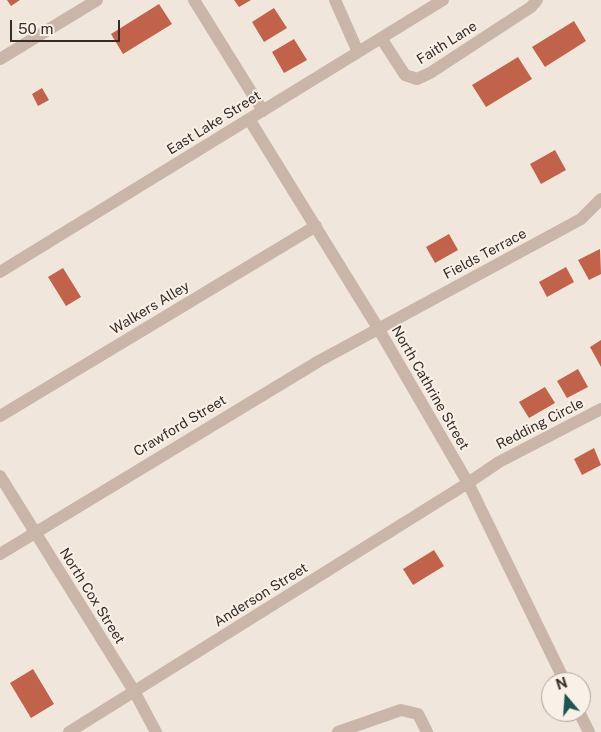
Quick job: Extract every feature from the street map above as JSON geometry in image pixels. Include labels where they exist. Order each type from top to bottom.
[{"type":"street","points":[[0,59],[97,0]]},
{"type":"street","points":[[194,0],[263,111]]},
{"type":"street","points":[[335,0],[358,52]]},
{"type":"street","name":"East Lake Street","points":[[0,272],[443,0]]},
{"type":"street","name":"Faith Lane","points":[[381,38],[405,75],[417,79],[531,7],[537,0]]},
{"type":"street","name":"North Cathrine Street","points":[[249,119],[378,328],[468,482],[560,672]]},
{"type":"street","name":"Fields Terrace","points":[[378,328],[581,218],[601,198]]},
{"type":"street","name":"Walkers Alley","points":[[0,416],[316,226]]},
{"type":"street","name":"Crawford Street","points":[[0,554],[263,394],[378,328]]},
{"type":"street","name":"Redding Circle","points":[[468,482],[498,462],[601,410]]},
{"type":"street","name":"North Cox Street","points":[[0,476],[134,691],[156,732]]},
{"type":"street","name":"Anderson Street","points":[[69,732],[468,482]]},
{"type":"street","points":[[338,732],[401,710],[418,714],[427,732]]},
{"type":"building","points":[[7,0],[20,0],[11,6]]},
{"type":"building","points":[[234,0],[251,0],[239,7]]},
{"type":"building","points":[[159,4],[172,24],[123,54],[111,34]]},
{"type":"building","points":[[274,8],[287,28],[264,42],[252,22]]},
{"type":"building","points":[[574,21],[586,41],[545,67],[532,47]]},
{"type":"building","points":[[294,39],[307,60],[284,73],[272,52]]},
{"type":"building","points":[[518,57],[532,79],[486,107],[472,85]]},
{"type":"building","points":[[42,88],[49,100],[38,106],[32,94]]},
{"type":"building","points":[[555,150],[566,170],[541,184],[530,164]]},
{"type":"building","points":[[449,234],[458,250],[435,263],[426,247]]},
{"type":"building","points":[[600,249],[601,274],[589,280],[578,260]]},
{"type":"building","points":[[566,267],[574,282],[547,297],[539,282]]},
{"type":"building","points":[[63,268],[81,297],[66,306],[48,277]]},
{"type":"building","points":[[601,340],[601,367],[590,347]]},
{"type":"building","points":[[578,369],[588,387],[567,398],[557,381]]},
{"type":"building","points":[[545,387],[555,403],[529,418],[519,402]]},
{"type":"building","points":[[594,448],[601,465],[582,475],[574,459]]},
{"type":"building","points":[[434,550],[444,566],[413,585],[403,569]]},
{"type":"building","points":[[33,669],[54,704],[31,718],[10,683]]}]
